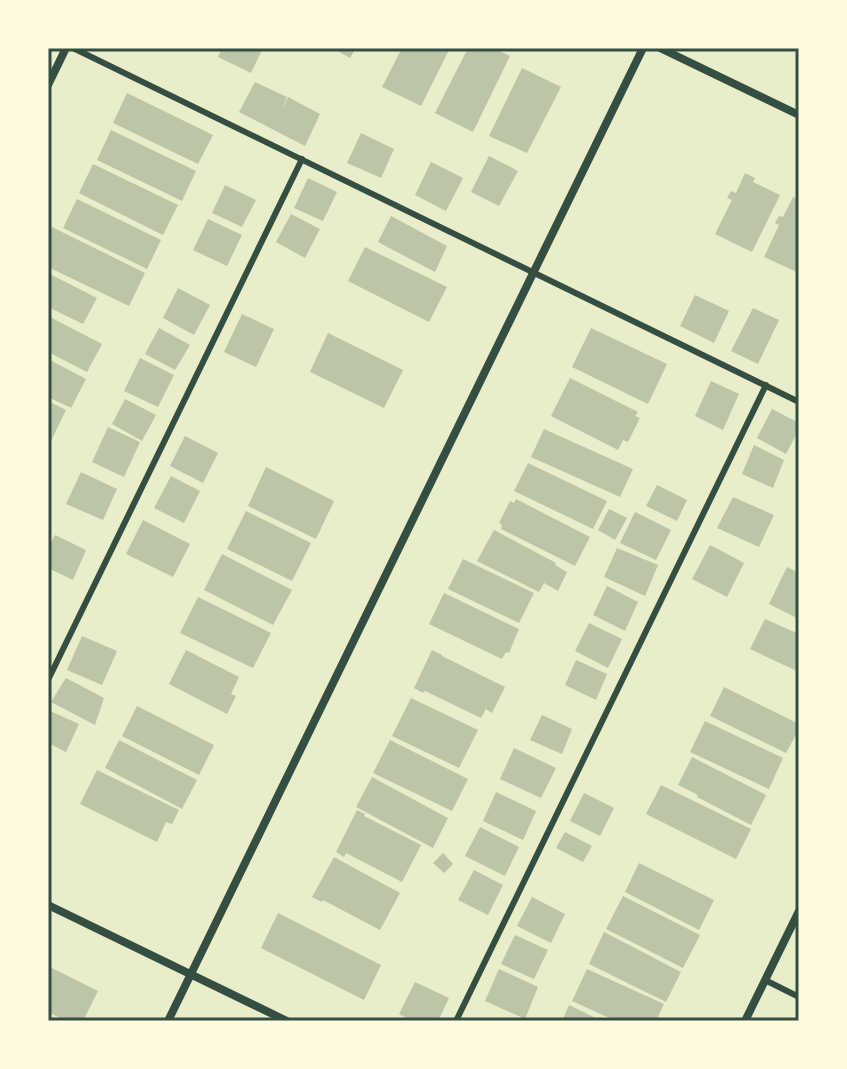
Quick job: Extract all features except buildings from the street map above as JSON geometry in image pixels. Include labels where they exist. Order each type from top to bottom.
[{"type":"street","points":[[48,85],[66,48]]},
{"type":"street","points":[[168,1021],[643,48]]},
{"type":"street","points":[[660,48],[799,115]]},
{"type":"street","points":[[48,905],[287,1021]]},
{"type":"street","points":[[745,1021],[799,911]]},
{"type":"lane","points":[[73,48],[799,402]]},
{"type":"lane","points":[[48,680],[302,159]]},
{"type":"lane","points":[[456,1021],[766,385]]},
{"type":"lane","points":[[765,980],[799,997]]}]
